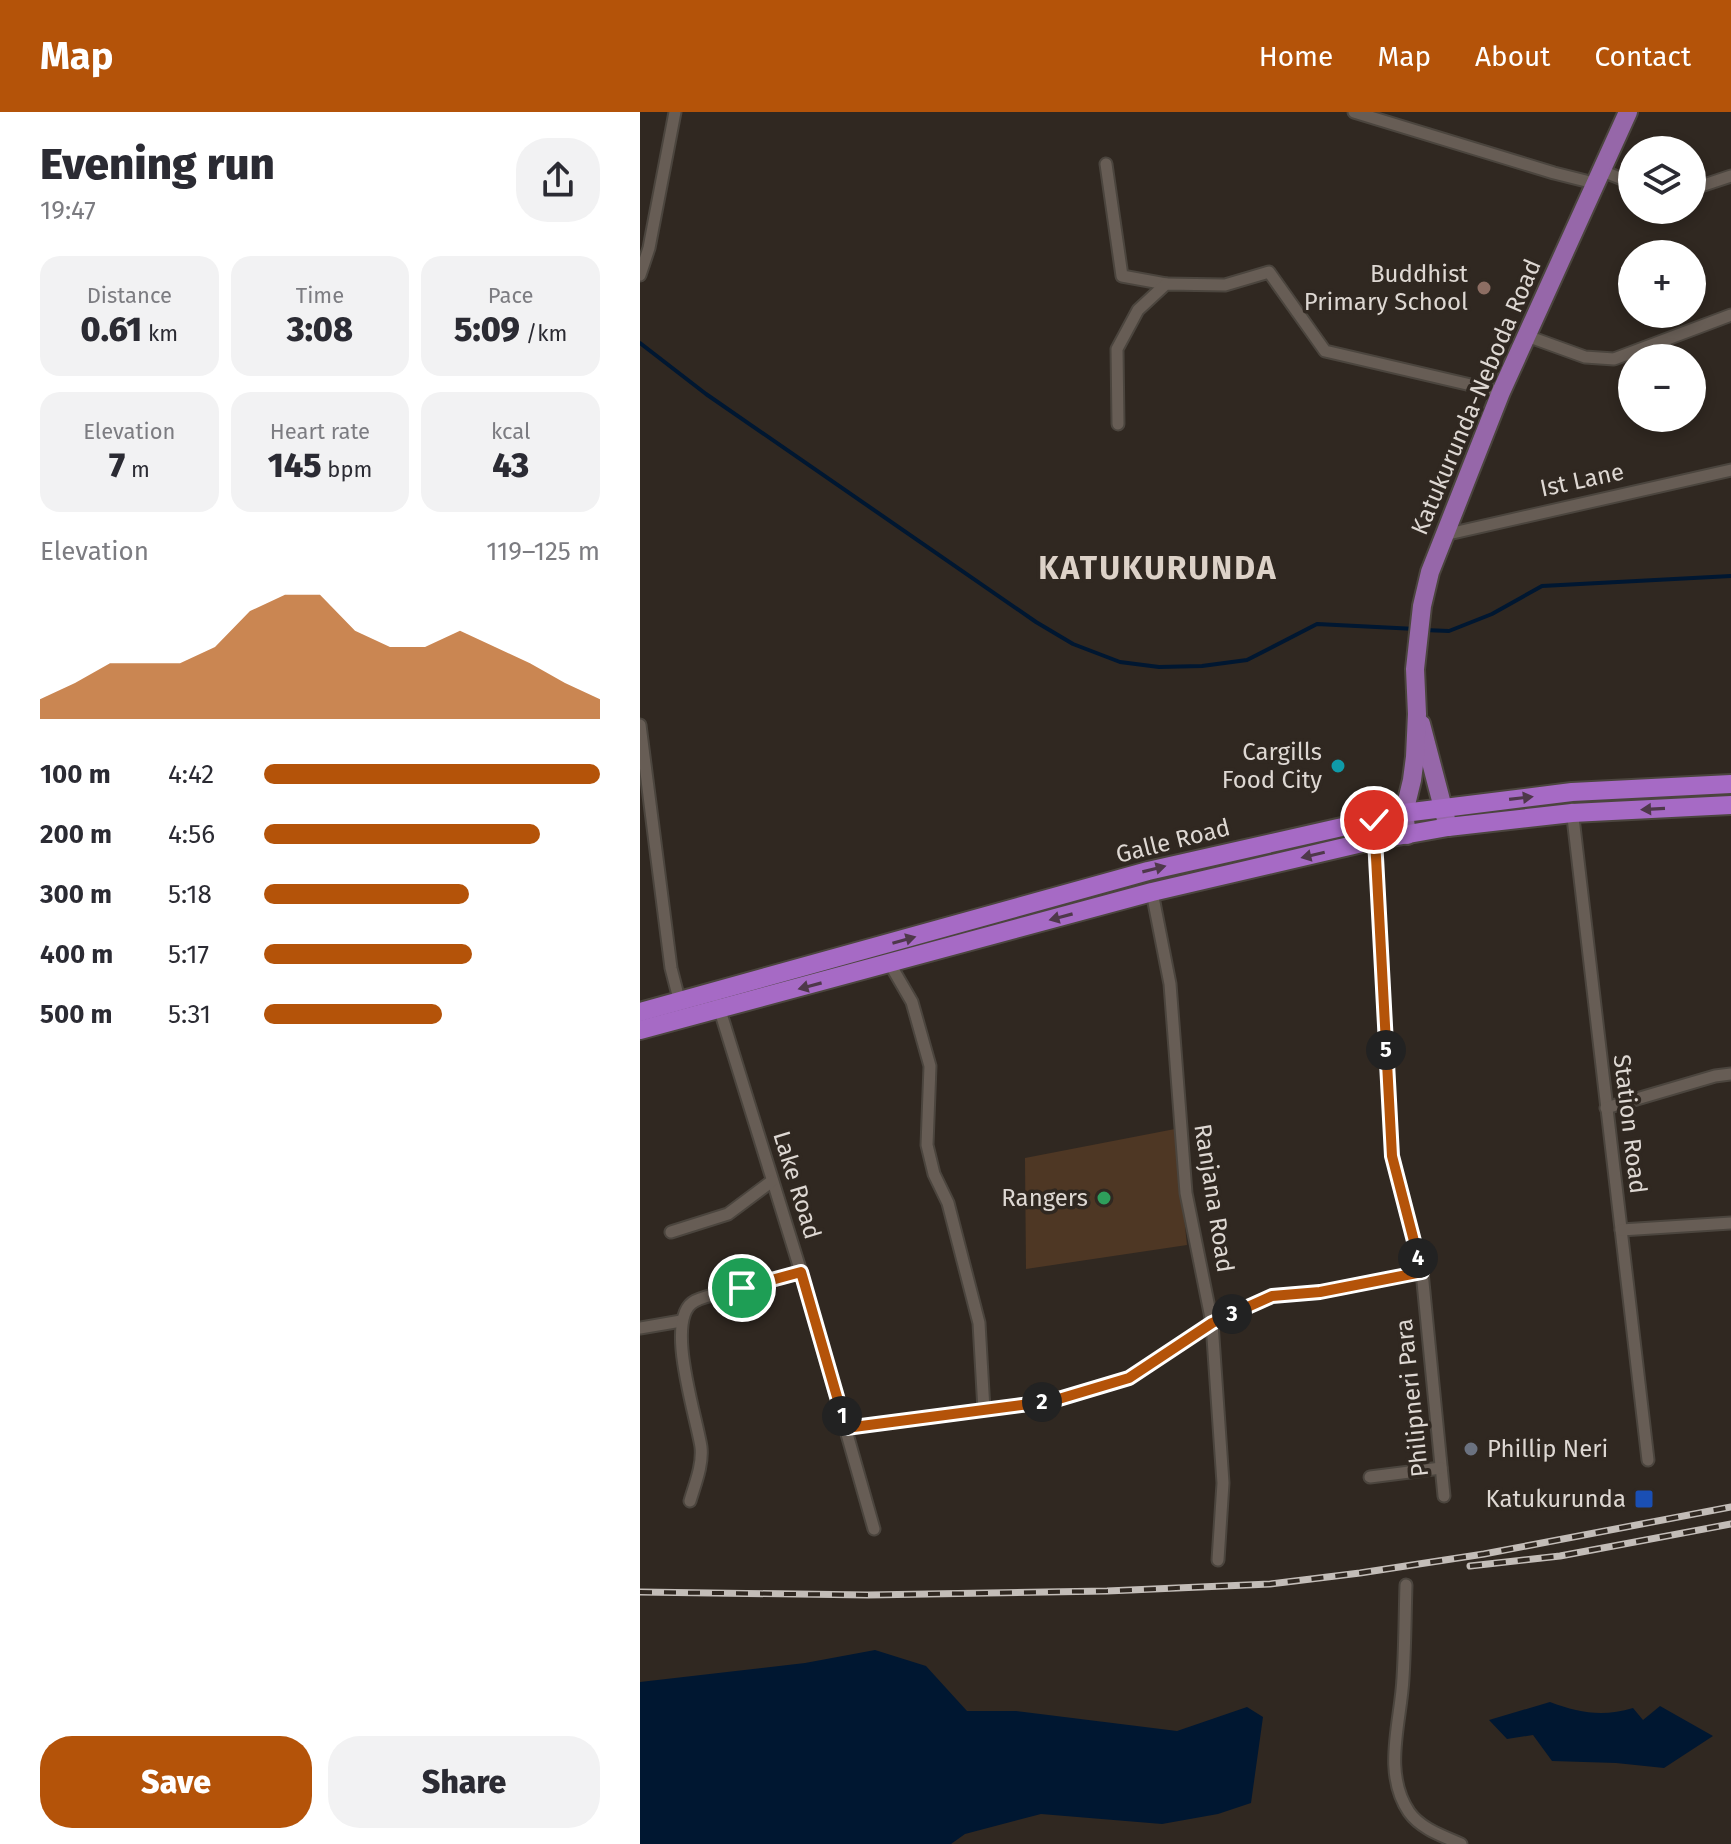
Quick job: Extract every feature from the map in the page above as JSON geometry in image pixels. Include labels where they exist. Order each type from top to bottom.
[{"type":"highway","name":"Galle Road","points":[[640,1030],[717,1002],[1148,871],[1240,849],[1443,807],[1572,792],[1731,784]]},
{"type":"highway","name":"Galle Road","points":[[640,1012],[680,1003],[717,1002],[890,964],[1152,892],[1375,840],[1448,827],[1572,813],[1731,805]]},
{"type":"highway","points":[[1240,849],[1245,870]]},
{"type":"main road","name":"Katukurunda-Neboda Road","points":[[1407,835],[1404,813],[1412,780],[1417,714],[1415,669],[1422,606],[1430,572],[1501,392],[1628,112]]},
{"type":"main road","name":"Katukurunda-Neboda Road","points":[[1417,714],[1448,827]]},
{"type":"street","points":[[640,275],[649,248],[675,112]]},
{"type":"street","points":[[1354,112],[1539,169],[1618,180]]},
{"type":"street","points":[[1106,164],[1122,276],[1166,284],[1225,285],[1269,272],[1325,351],[1501,392]]},
{"type":"street","points":[[1706,184],[1731,176]]},
{"type":"street","points":[[1118,424],[1117,349],[1138,310],[1166,284]]},
{"type":"street","points":[[1527,336],[1585,357],[1614,359],[1731,315]]},
{"type":"street","name":"Ist Lane","points":[[1443,535],[1731,470]]},
{"type":"street","points":[[640,725],[672,977],[680,1003]]},
{"type":"street","name":"Station Road","points":[[1572,792],[1648,1460]]},
{"type":"street","name":"Philipneri Para","points":[[1374,820],[1392,1156],[1422,1272],[1444,1496]]},
{"type":"street","name":"Ranjana Road","points":[[1152,892],[1170,984],[1186,1193],[1212,1323],[1223,1483],[1218,1560]]},
{"type":"street","points":[[890,964],[912,1002],[930,1066],[927,1145],[934,1174],[948,1203],[979,1323],[984,1410]]},
{"type":"street","name":"Lake Road","points":[[717,1002],[801,1272],[874,1529]]},
{"type":"street","points":[[1606,1108],[1731,1074]]},
{"type":"street","points":[[671,1232],[728,1214],[772,1181]]},
{"type":"street","points":[[1621,1230],[1731,1223]]},
{"type":"street","points":[[690,1501],[698,1476],[701,1450],[684,1368],[681,1321],[692,1302],[801,1272]]},
{"type":"street","points":[[846,1428],[1052,1401],[1129,1378],[1212,1323],[1272,1296],[1320,1292],[1422,1272]]},
{"type":"street","points":[[640,1328],[681,1321]]},
{"type":"street","points":[[1370,1477],[1441,1468]]},
{"type":"street","points":[[1406,1585],[1403,1682],[1395,1742],[1395,1777],[1402,1798],[1418,1823],[1461,1844]]},
{"type":"shaded area","name":"Rangers","points":[[1175,1129],[1187,1245],[1026,1269],[1025,1158]]},
{"type":"water","points":[[875,1650],[926,1666],[967,1711],[1016,1711],[1177,1731],[1247,1707],[1263,1717],[1251,1803],[1218,1814],[1162,1824],[1041,1814],[965,1834],[951,1844],[640,1844],[640,1682],[805,1663]]},
{"type":"water","points":[[1550,1702],[1591,1712],[1633,1708],[1643,1720],[1660,1706],[1713,1736],[1664,1768],[1552,1761],[1533,1735],[1507,1739],[1489,1720]]},
{"type":"waterway","points":[[640,343],[706,394],[1036,622],[1073,644],[1120,662],[1159,667],[1202,666],[1247,660],[1317,624],[1416,629]]},
{"type":"waterway","points":[[1424,630],[1449,631],[1492,614],[1542,586],[1731,576]]},
{"type":"railway","points":[[640,1592],[868,1595],[1107,1591],[1270,1584],[1484,1554],[1731,1507]]},
{"type":"railway","points":[[1470,1566],[1560,1556],[1731,1524]]},
{"type":"place","name":"Buddhist Primary School","points":[[1484,288]]},
{"type":"place","name":"Cargills Food City","points":[[1338,766]]},
{"type":"place","name":"Rangers","points":[[1104,1198]]},
{"type":"place","name":"Phillip Neri","points":[[1471,1449]]},
{"type":"place","name":"Katukurunda","points":[[1644,1499]]},
{"type":"district","name":"KATUKURUNDA","points":[[1158,568]]},
{"type":"route","points":[[742,1288],[801,1272],[846,1428],[1052,1401],[1129,1378],[1212,1323],[1272,1296],[1320,1292],[1422,1272],[1392,1156],[1374,820]]}]
